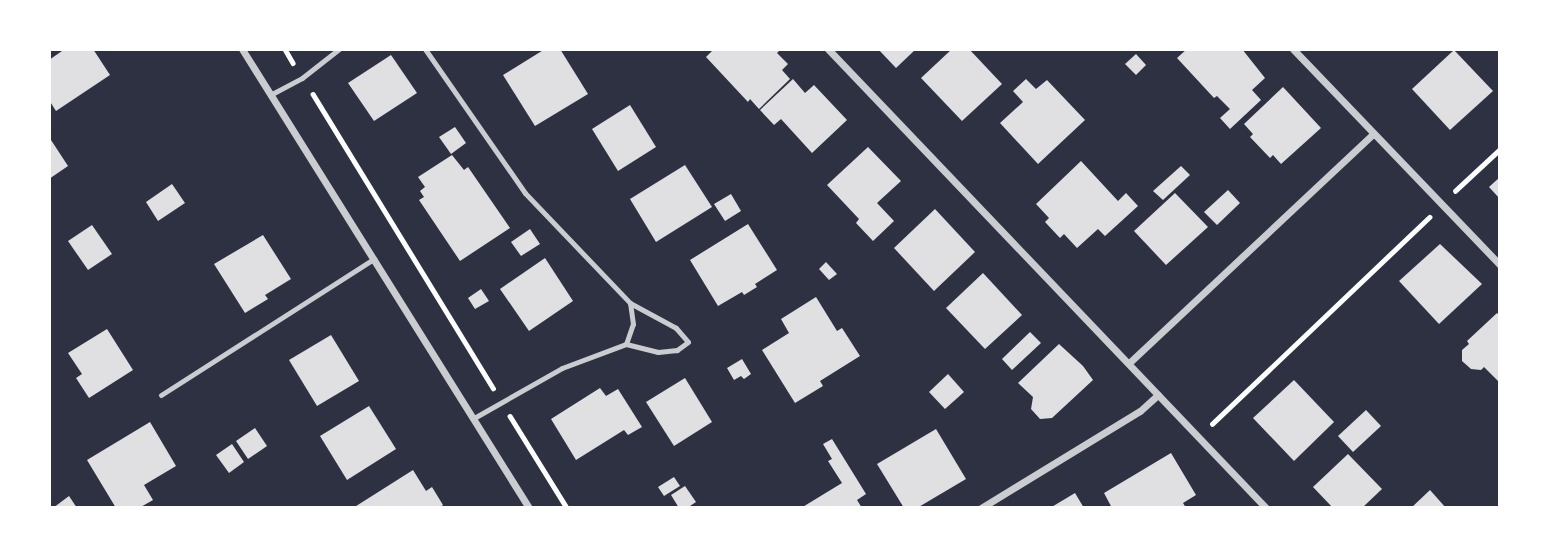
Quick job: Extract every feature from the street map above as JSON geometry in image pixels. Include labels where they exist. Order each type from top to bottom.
[{"type":"street","points":[[242,49],[529,508]]},
{"type":"street","points":[[828,49],[1266,508]]},
{"type":"street","points":[[1293,49],[1500,265]]},
{"type":"street","points":[[1129,363],[1373,134]]},
{"type":"street","points":[[981,508],[1140,411],[1158,395]]},
{"type":"lane","points":[[270,95],[302,78],[339,49]]},
{"type":"lane","points":[[425,49],[525,193],[630,303],[676,328],[688,342],[677,350],[658,352],[626,344],[562,368],[474,418]]},
{"type":"lane","points":[[161,395],[374,259]]},
{"type":"lane","points":[[626,344],[633,324],[630,303]]},
{"type":"path","points":[[285,49],[567,508]]},
{"type":"path","points":[[1198,436],[1500,149]]},
{"type":"building","points":[[65,49],[93,49],[110,75],[56,111],[49,100],[49,60]]},
{"type":"building","points":[[545,49],[560,49],[588,94],[535,126],[503,75]]},
{"type":"building","points":[[714,49],[781,49],[777,53],[788,64],[782,70],[790,79],[759,109],[750,99],[748,102],[706,57]]},
{"type":"building","points":[[878,49],[916,49],[896,68]]},
{"type":"building","points":[[952,49],[969,49],[1002,84],[962,121],[921,78]]},
{"type":"building","points":[[1187,49],[1242,49],[1265,78],[1252,90],[1261,100],[1230,129],[1220,118],[1230,109],[1217,96],[1214,98],[1177,58]]},
{"type":"building","points":[[1454,50],[1493,91],[1450,130],[1412,89]]},
{"type":"building","points":[[1136,54],[1146,65],[1136,75],[1125,64]]},
{"type":"building","points":[[391,55],[417,93],[374,121],[348,83]]},
{"type":"building","points":[[793,79],[805,93],[814,85],[847,120],[812,153],[781,119],[774,125],[760,110]]},
{"type":"building","points":[[1026,79],[1036,89],[1047,80],[1085,120],[1038,164],[1000,123],[1023,102],[1013,91]]},
{"type":"building","points":[[1283,87],[1321,128],[1281,164],[1273,155],[1270,158],[1250,137],[1253,134],[1244,124]]},
{"type":"building","points":[[630,105],[656,147],[618,171],[592,129]]},
{"type":"building","points":[[455,127],[466,143],[451,154],[439,137]]},
{"type":"building","points":[[51,140],[68,166],[49,179],[49,142]]},
{"type":"building","points":[[868,147],[901,181],[877,203],[894,221],[873,241],[856,223],[859,219],[827,185]]},
{"type":"building","points":[[452,155],[464,170],[468,167],[510,228],[460,261],[419,200],[424,197],[420,191],[425,187],[418,177]]},
{"type":"building","points":[[1081,161],[1118,201],[1126,193],[1138,206],[1105,236],[1098,229],[1077,248],[1064,234],[1060,238],[1045,222],[1049,218],[1036,204]]},
{"type":"building","points":[[685,165],[712,207],[656,242],[630,199]]},
{"type":"building","points":[[1181,166],[1190,175],[1163,200],[1153,191]]},
{"type":"building","points":[[1500,177],[1500,199],[1489,187]]},
{"type":"building","points":[[172,184],[185,203],[158,221],[146,202]]},
{"type":"building","points":[[1228,190],[1240,203],[1217,225],[1204,212]]},
{"type":"building","points":[[1175,193],[1208,227],[1166,265],[1134,231]]},
{"type":"building","points":[[731,194],[741,211],[725,221],[714,204]]},
{"type":"building","points":[[935,209],[975,252],[934,291],[894,248]]},
{"type":"building","points":[[748,224],[777,270],[755,284],[757,287],[744,295],[742,292],[718,306],[690,260]]},
{"type":"building","points":[[92,225],[112,254],[88,270],[68,241]]},
{"type":"building","points":[[530,229],[540,244],[521,256],[511,242]]},
{"type":"building","points":[[263,235],[291,279],[265,295],[268,299],[245,313],[214,264]]},
{"type":"building","points":[[1440,244],[1482,284],[1439,324],[1399,281]]},
{"type":"building","points":[[545,258],[573,301],[529,331],[500,289]]},
{"type":"building","points":[[826,262],[837,274],[829,280],[819,269]]},
{"type":"building","points":[[983,273],[1022,315],[985,349],[946,308]]},
{"type":"building","points":[[481,289],[489,301],[475,309],[468,298]]},
{"type":"building","points":[[816,297],[837,331],[842,328],[860,356],[820,381],[823,386],[795,403],[762,350],[789,333],[781,319]]},
{"type":"building","points":[[1497,313],[1500,316],[1500,383],[1484,367],[1481,370],[1471,369],[1462,361],[1462,350],[1469,344],[1467,341]]},
{"type":"building","points":[[107,329],[133,370],[89,398],[76,378],[82,374],[68,353]]},
{"type":"building","points":[[1030,332],[1041,343],[1012,370],[1002,359]]},
{"type":"building","points":[[331,335],[359,381],[317,406],[289,360]]},
{"type":"building","points":[[1059,344],[1083,366],[1093,380],[1052,418],[1040,419],[1031,409],[1033,397],[1018,383]]},
{"type":"building","points":[[742,359],[751,374],[744,379],[741,376],[734,380],[727,368]]},
{"type":"building","points":[[948,374],[964,392],[945,409],[929,392]]},
{"type":"building","points":[[685,378],[712,422],[674,446],[646,402]]},
{"type":"building","points":[[1294,380],[1334,422],[1294,461],[1253,418]]},
{"type":"building","points":[[600,388],[606,396],[618,389],[642,427],[628,435],[624,430],[576,460],[551,419]]},
{"type":"building","points":[[369,406],[396,449],[347,480],[320,436]]},
{"type":"building","points":[[1366,410],[1381,426],[1353,452],[1338,436]]},
{"type":"building","points":[[150,422],[176,466],[144,485],[153,500],[139,508],[116,508],[87,460]]},
{"type":"building","points":[[255,428],[267,446],[248,459],[236,441]]},
{"type":"building","points":[[936,429],[966,479],[917,508],[904,508],[877,464]]},
{"type":"building","points":[[832,439],[866,494],[857,500],[862,508],[801,508],[842,483],[828,461],[832,459],[823,444]]},
{"type":"building","points":[[232,444],[244,462],[229,473],[216,455]]},
{"type":"building","points":[[1171,453],[1196,495],[1183,503],[1186,508],[1112,508],[1104,493]]},
{"type":"building","points":[[1348,454],[1382,489],[1362,508],[1333,508],[1313,487]]},
{"type":"building","points":[[413,470],[426,491],[432,487],[443,505],[439,508],[353,508]]},
{"type":"building","points":[[674,477],[680,486],[664,496],[658,487]]},
{"type":"building","points":[[685,486],[696,502],[687,508],[679,508],[671,495]]},
{"type":"building","points":[[1430,490],[1446,508],[1411,508]]},
{"type":"building","points":[[1075,493],[1084,508],[1050,508]]},
{"type":"building","points":[[69,496],[77,508],[53,508]]}]
